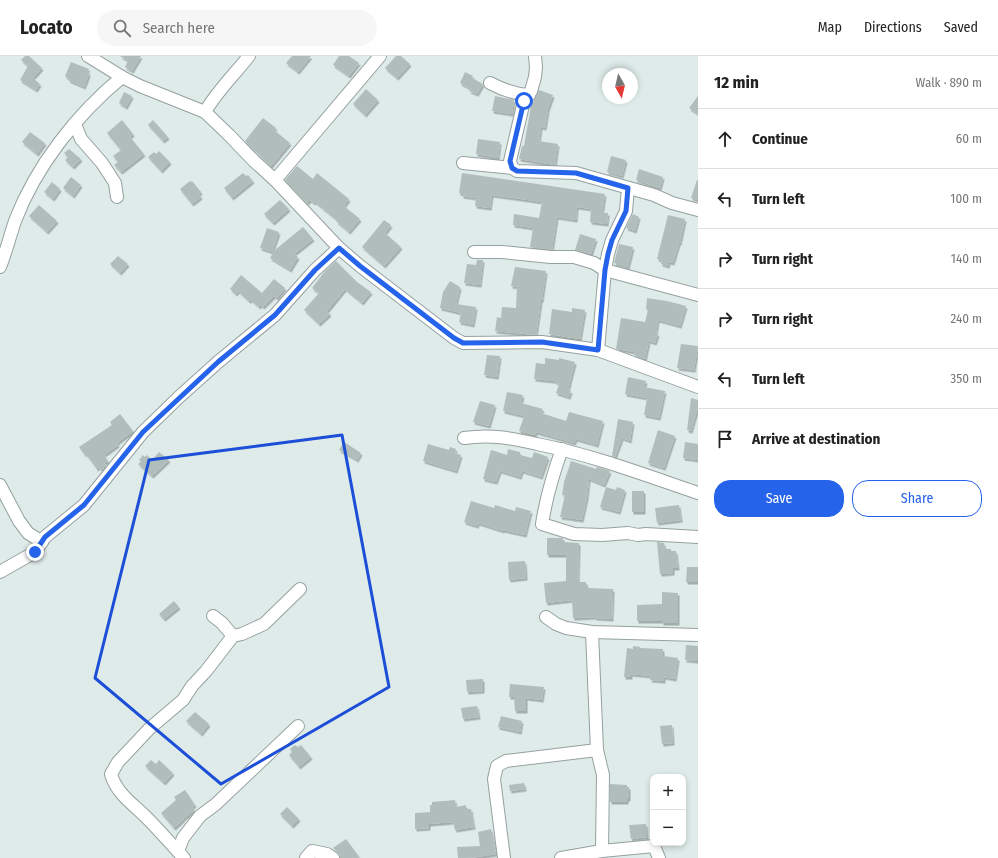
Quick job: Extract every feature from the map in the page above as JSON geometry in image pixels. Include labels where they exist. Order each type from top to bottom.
[{"type":"street","points":[[88,56],[140,86],[205,112],[254,162],[275,180],[339,248],[360,266],[454,338],[463,343],[542,342],[598,350],[698,387]]},
{"type":"street","points":[[205,112],[211,101],[249,56]]},
{"type":"street","points":[[275,180],[380,56]]},
{"type":"street","points":[[512,168],[510,161],[524,101],[531,91],[535,77],[535,56]]},
{"type":"street","points":[[0,267],[15,221],[31,185],[51,154],[75,124],[101,94],[122,77]]},
{"type":"street","points":[[490,83],[503,90],[529,95]]},
{"type":"street","points":[[75,124],[81,140],[102,163],[115,183],[117,196]]},
{"type":"street","points":[[463,163],[512,168],[517,171],[576,173],[654,195],[672,203],[698,210]]},
{"type":"street","points":[[598,350],[605,270],[612,240],[626,211],[628,188]]},
{"type":"street","points":[[0,572],[35,552],[45,537],[84,505],[143,432],[218,362],[275,315],[315,270],[339,248]]},
{"type":"street","points":[[474,252],[502,252],[551,257],[574,257],[594,263],[605,270],[698,295]]},
{"type":"street","points":[[464,438],[479,436],[502,436],[578,452],[698,493]]},
{"type":"street","points":[[562,449],[545,503],[542,524],[574,534],[628,533],[638,535],[646,534],[698,537]]},
{"type":"street","points":[[0,485],[19,521],[28,533],[42,542]]},
{"type":"street","points":[[181,855],[146,817],[121,793],[111,774],[118,762],[150,728],[182,700],[233,636],[242,634],[264,624],[300,589]]},
{"type":"street","points":[[213,616],[222,623],[233,636]]},
{"type":"street","points":[[546,617],[556,624],[566,628],[592,632],[698,636]]},
{"type":"street","points":[[592,632],[597,750],[603,774],[602,851]]},
{"type":"street","points":[[181,855],[183,838],[200,816],[216,804],[298,726]]},
{"type":"street","points":[[504,858],[494,779],[497,766],[506,761],[597,750]]},
{"type":"street","points":[[561,858],[602,851],[654,846],[659,858]]},
{"type":"street","points":[[306,858],[312,851],[327,854],[333,858]]},
{"type":"highlighted area","points":[[342,435],[389,687],[221,784],[95,678],[149,460]]},
{"type":"building","points":[[25,56],[29,56],[42,68],[33,78],[40,84],[36,90],[20,80],[28,66],[21,60]]},
{"type":"building","points":[[120,56],[141,56],[132,71],[125,67],[128,61]]},
{"type":"building","points":[[292,56],[311,56],[298,72],[286,63]]},
{"type":"building","points":[[339,56],[349,56],[359,63],[349,76],[333,65]]},
{"type":"building","points":[[396,56],[401,56],[410,64],[397,78],[385,68]]},
{"type":"building","points":[[71,62],[89,69],[84,87],[68,80],[69,79],[65,76]]},
{"type":"building","points":[[465,72],[483,84],[477,94],[469,91],[471,89],[460,83]]},
{"type":"building","points":[[366,89],[378,100],[365,115],[353,104]]},
{"type":"building","points":[[539,90],[553,95],[548,109],[545,128],[541,127],[539,141],[558,144],[555,165],[519,159],[522,146],[524,146],[531,106]]},
{"type":"building","points":[[124,92],[132,96],[126,107],[119,103]]},
{"type":"building","points":[[495,96],[514,100],[512,114],[492,111]]},
{"type":"building","points":[[698,96],[698,114],[689,108]]},
{"type":"building","points":[[263,118],[276,128],[274,130],[290,143],[271,166],[245,141]]},
{"type":"building","points":[[122,120],[133,134],[130,137],[144,154],[121,172],[114,165],[118,162],[113,156],[121,150],[107,133]]},
{"type":"building","points":[[153,120],[168,137],[163,141],[148,125]]},
{"type":"building","points":[[30,132],[45,143],[37,154],[22,142]]},
{"type":"building","points":[[478,139],[500,142],[498,158],[476,154]]},
{"type":"building","points":[[69,149],[81,159],[73,167],[65,160],[68,157],[64,153]]},
{"type":"building","points":[[159,151],[170,162],[161,171],[148,157],[154,152],[156,154]]},
{"type":"building","points":[[611,156],[626,160],[622,176],[607,172]]},
{"type":"building","points":[[297,166],[313,179],[317,173],[349,199],[344,206],[360,219],[349,232],[315,202],[314,203],[310,200],[307,203],[285,180]]},
{"type":"building","points":[[639,169],[663,177],[660,188],[636,180]]},
{"type":"building","points":[[243,173],[246,176],[248,175],[253,181],[232,198],[224,188]]},
{"type":"building","points":[[462,173],[605,194],[602,213],[608,213],[607,224],[590,222],[591,209],[577,207],[576,220],[557,217],[552,250],[530,247],[533,228],[513,225],[514,214],[539,218],[542,202],[492,195],[490,208],[475,206],[476,198],[462,196],[462,194],[459,193]]},
{"type":"building","points":[[71,177],[81,185],[73,196],[63,188]]},
{"type":"building","points":[[698,180],[698,200],[691,198]]},
{"type":"building","points":[[192,181],[201,192],[199,194],[201,197],[192,204],[180,189]]},
{"type":"building","points":[[52,182],[60,189],[53,199],[44,192]]},
{"type":"building","points":[[280,200],[289,209],[273,223],[264,214]]},
{"type":"building","points":[[39,205],[57,221],[47,232],[29,216]]},
{"type":"building","points":[[633,214],[639,217],[635,231],[626,228]]},
{"type":"building","points":[[668,215],[685,219],[680,243],[673,263],[669,262],[668,266],[661,264],[662,260],[657,259]]},
{"type":"building","points":[[384,220],[391,225],[385,233],[401,247],[384,266],[362,247]]},
{"type":"building","points":[[303,227],[313,239],[294,254],[298,257],[290,270],[270,258],[275,250]]},
{"type":"building","points":[[267,228],[279,232],[272,252],[260,248]]},
{"type":"building","points":[[580,234],[596,239],[591,254],[575,250]]},
{"type":"building","points":[[619,244],[633,247],[628,267],[614,263]]},
{"type":"building","points":[[118,256],[128,264],[120,273],[110,264]]},
{"type":"building","points":[[477,260],[483,260],[480,285],[464,283],[467,264],[476,265]]},
{"type":"building","points":[[336,261],[357,282],[371,292],[362,303],[345,289],[327,311],[330,314],[319,324],[304,310],[319,293],[312,288],[325,271]]},
{"type":"building","points":[[515,267],[546,271],[536,335],[495,331],[497,317],[501,318],[502,307],[516,308],[517,287],[511,286]]},
{"type":"building","points":[[241,275],[262,293],[274,279],[285,288],[277,298],[274,296],[263,307],[261,305],[259,307],[251,300],[249,301],[238,291],[236,294],[230,289]]},
{"type":"building","points":[[450,281],[460,287],[456,304],[476,307],[473,325],[459,322],[461,313],[440,308],[443,292]]},
{"type":"building","points":[[647,298],[686,306],[680,326],[658,320],[656,333],[658,334],[655,343],[649,341],[645,359],[634,355],[635,352],[616,349],[621,318],[645,322],[648,310],[646,309]]},
{"type":"building","points":[[572,308],[585,310],[580,339],[549,334],[552,309],[572,312]]},
{"type":"building","points":[[681,344],[698,346],[694,370],[677,368]]},
{"type":"building","points":[[487,355],[500,356],[497,377],[484,375]]},
{"type":"building","points":[[545,358],[559,360],[559,358],[575,362],[568,390],[571,391],[569,397],[556,393],[559,384],[554,381],[534,379],[536,363],[545,364]]},
{"type":"building","points":[[628,377],[646,381],[644,387],[665,391],[659,418],[644,415],[647,398],[625,394]]},
{"type":"building","points":[[507,392],[523,395],[521,403],[543,409],[541,413],[566,421],[569,412],[603,421],[597,445],[576,439],[574,443],[536,432],[535,435],[519,431],[524,416],[503,411]]},
{"type":"building","points":[[691,398],[698,400],[698,407],[691,431],[687,430]]},
{"type":"building","points":[[480,401],[495,405],[489,426],[473,422]]},
{"type":"building","points":[[120,414],[133,431],[117,443],[118,445],[104,455],[108,461],[104,463],[106,466],[101,470],[99,467],[97,469],[79,447],[112,425],[110,422]]},
{"type":"building","points":[[618,419],[633,422],[630,441],[622,438],[615,457],[612,456]]},
{"type":"building","points":[[658,430],[675,436],[664,468],[648,463]]},
{"type":"building","points":[[344,442],[361,453],[357,460],[339,450]]},
{"type":"building","points":[[685,442],[698,444],[698,460],[683,458]]},
{"type":"building","points":[[428,444],[449,450],[450,447],[456,449],[455,453],[461,455],[456,471],[423,461]]},
{"type":"building","points":[[508,449],[520,452],[520,455],[532,458],[534,452],[548,457],[541,477],[522,471],[520,477],[500,471],[496,482],[483,479],[491,450],[507,455]]},
{"type":"building","points":[[159,452],[169,460],[152,476],[138,464],[141,462],[139,460],[143,455],[145,457],[147,455],[152,460]]},
{"type":"building","points":[[571,461],[596,469],[597,467],[610,471],[604,485],[589,479],[582,520],[560,517],[565,495],[562,495],[564,482]]},
{"type":"building","points":[[606,487],[616,490],[617,487],[625,490],[619,512],[600,507]]},
{"type":"building","points":[[632,491],[644,491],[644,512],[632,512]]},
{"type":"building","points":[[471,501],[494,508],[495,505],[515,511],[516,507],[531,511],[525,535],[503,531],[478,523],[477,526],[464,522]]},
{"type":"building","points":[[679,505],[681,520],[657,523],[655,508]]},
{"type":"building","points":[[547,538],[563,538],[563,542],[579,543],[578,582],[586,582],[587,588],[613,589],[612,619],[595,617],[573,618],[572,600],[546,603],[544,583],[566,581],[566,555],[547,555]]},
{"type":"building","points":[[657,542],[664,543],[665,549],[676,551],[678,568],[673,568],[673,573],[660,574]]},
{"type":"building","points":[[525,561],[526,578],[509,580],[508,562]]},
{"type":"building","points":[[687,567],[698,567],[698,582],[686,582]]},
{"type":"building","points":[[662,592],[678,593],[678,623],[662,623],[662,621],[637,621],[637,605],[662,604]]},
{"type":"building","points":[[174,601],[179,607],[164,619],[159,614]]},
{"type":"building","points":[[686,645],[698,646],[698,661],[685,660]]},
{"type":"building","points":[[633,646],[640,648],[663,649],[663,656],[678,658],[675,679],[664,677],[664,681],[650,680],[651,676],[631,674],[631,677],[624,677],[627,648],[633,649]]},
{"type":"building","points":[[483,679],[483,691],[467,692],[466,680]]},
{"type":"building","points":[[510,684],[544,687],[542,700],[526,698],[526,711],[515,711],[514,697],[509,697]]},
{"type":"building","points":[[477,706],[479,717],[463,719],[461,708]]},
{"type":"building","points":[[195,712],[209,724],[201,734],[186,721]]},
{"type":"building","points":[[501,716],[522,721],[520,732],[498,727]]},
{"type":"building","points":[[672,725],[673,743],[662,744],[660,726]]},
{"type":"building","points":[[295,745],[298,747],[301,745],[311,757],[299,767],[289,755],[292,752],[290,749]]},
{"type":"building","points":[[151,760],[156,764],[159,760],[173,773],[164,783],[145,766]]},
{"type":"building","points":[[524,783],[525,789],[510,791],[509,785]]},
{"type":"building","points":[[610,784],[627,785],[627,787],[629,787],[629,799],[627,799],[627,802],[610,802]]},
{"type":"building","points":[[185,790],[195,805],[192,807],[195,810],[174,828],[161,813],[176,800],[174,797]]},
{"type":"building","points":[[455,800],[456,807],[466,805],[466,809],[471,809],[474,827],[455,830],[453,822],[429,824],[429,828],[415,829],[415,813],[430,812],[430,805],[432,805],[432,802]]},
{"type":"building","points":[[287,807],[299,819],[292,826],[280,814]]},
{"type":"building","points":[[646,824],[647,837],[631,839],[629,825]]},
{"type":"building","points":[[491,829],[496,854],[458,858],[457,847],[480,846],[478,832]]},
{"type":"building","points":[[346,839],[360,858],[340,858],[340,854],[333,848]]},
{"type":"route","points":[[35,552],[45,537],[84,505],[143,432],[218,362],[275,315],[315,270],[339,248],[360,266],[454,338],[463,343],[542,342],[598,350],[605,270],[612,240],[626,211],[628,202],[628,188],[576,173],[532,173],[517,171],[512,168],[510,161],[524,101]]}]
